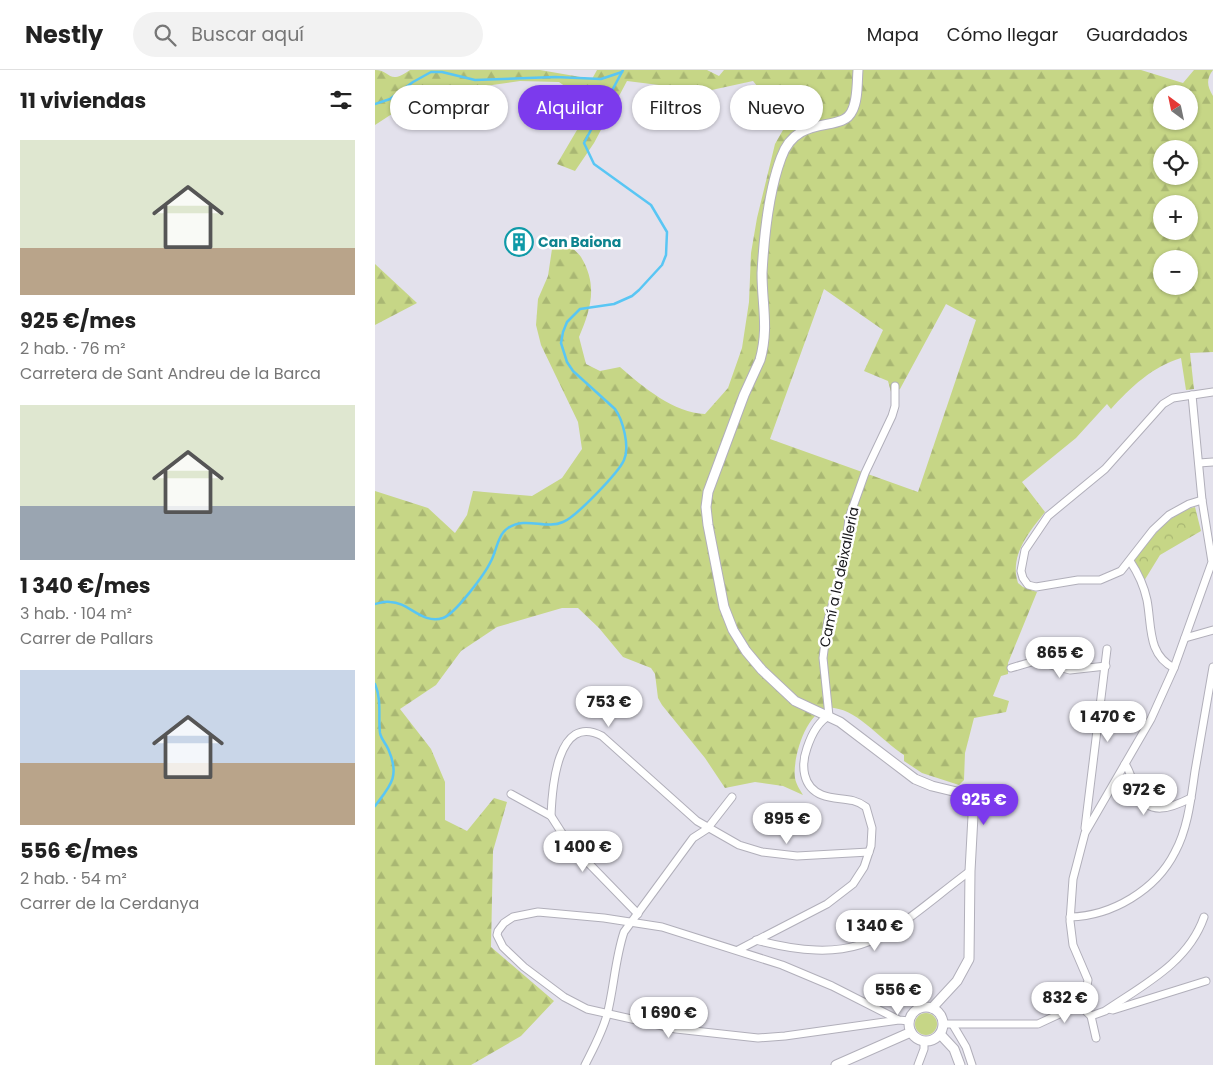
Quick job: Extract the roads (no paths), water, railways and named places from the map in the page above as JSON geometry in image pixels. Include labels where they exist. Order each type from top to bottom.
[{"type":"street","points":[[858,70],[852,112],[846,119],[807,128],[797,134],[787,144],[780,159],[764,247],[762,274],[765,342],[713,476],[706,507],[724,606],[733,630],[762,670],[795,701],[829,716],[915,779],[932,786],[956,790],[964,795],[970,804],[973,816],[969,959],[957,981],[932,1008]]},
{"type":"street","name":"Camí a la deixalleria","points":[[829,716],[823,658],[825,634],[843,567],[849,518],[865,473],[892,416],[895,406],[895,386]]},
{"type":"street","points":[[1202,500],[1189,504],[1169,515],[1153,530],[1121,571],[1100,580],[1078,580],[1036,587],[1029,585],[1021,571],[1029,541],[1048,516],[1105,468],[1163,404],[1173,398],[1213,392]]},
{"type":"street","points":[[1085,834],[1151,719],[1174,668],[1212,562],[1202,500],[1192,394]]},
{"type":"street","points":[[1199,463],[1213,462]]},
{"type":"street","points":[[1130,561],[1145,592],[1154,648],[1165,663],[1174,668]]},
{"type":"street","points":[[1185,638],[1210,632],[1213,639]]},
{"type":"street","points":[[948,1024],[1038,1024],[1058,1016],[1077,1003],[1085,994],[1088,980],[1073,944],[1070,917],[1073,879],[1085,834],[1097,752],[1098,712],[1107,649]]},
{"type":"street","points":[[1011,668],[1035,661],[1069,670],[1106,666]]},
{"type":"street","points":[[1070,917],[1087,915],[1116,907],[1137,896],[1148,886],[1175,853],[1183,831],[1191,798],[1213,667]]},
{"type":"street","points":[[737,950],[840,896],[860,875],[869,852],[872,828],[870,814],[866,807],[853,800],[823,796],[813,790],[804,776],[803,769],[807,748],[819,723],[829,716]]},
{"type":"street","points":[[551,816],[557,759],[572,738],[586,731],[593,731],[602,736],[707,829],[739,845],[777,855],[825,856],[869,852]]},
{"type":"street","points":[[1125,764],[1137,792],[1146,805],[1155,809],[1166,808],[1191,798]]},
{"type":"street","points":[[511,794],[551,816],[567,841],[638,914]]},
{"type":"street","points":[[585,1065],[603,1028],[624,932],[693,838],[707,829],[732,798]]},
{"type":"street","points":[[756,940],[811,950],[834,950],[861,946],[895,930],[970,871]]},
{"type":"street","points":[[894,1019],[782,964],[662,927],[538,912],[513,917],[504,923],[497,935],[503,947],[539,979],[563,997],[587,1009],[676,1029],[758,1038],[785,1036],[894,1019],[909,1021]]},
{"type":"street","points":[[1091,1016],[1108,1009],[1181,956],[1194,940],[1204,917]]},
{"type":"street","points":[[1108,1009],[1113,1010],[1206,981]]},
{"type":"street","points":[[1077,1003],[1091,1016],[1096,1038]]},
{"type":"street","points":[[948,1024],[933,1040],[924,1040],[911,1032],[909,1021],[917,1009],[932,1008],[940,1014],[948,1024],[966,1047],[972,1065]]},
{"type":"street","points":[[836,1065],[911,1032]]},
{"type":"street","points":[[940,1034],[954,1049],[960,1065]]},
{"type":"street","points":[[918,1065],[924,1049],[924,1040]]},
{"type":"waterway","points":[[375,604],[397,603],[422,616],[435,619],[443,618],[462,602],[483,575],[502,534],[508,528],[522,523],[550,525],[563,522],[597,494],[624,460],[626,441],[618,414],[615,409],[573,371],[567,362],[561,343],[567,322],[580,309],[614,304],[632,296],[662,265],[666,255],[667,232],[651,205],[594,164],[584,143],[623,70]]},
{"type":"waterway","points":[[375,104],[390,99],[413,82],[431,72],[442,72],[475,80],[555,77],[601,79],[622,72]]},
{"type":"waterway","points":[[375,684],[379,702],[380,733],[389,751],[394,768],[392,781],[375,806]]},
{"type":"place","name":"Can Baiona","points":[[519,242]]}]
